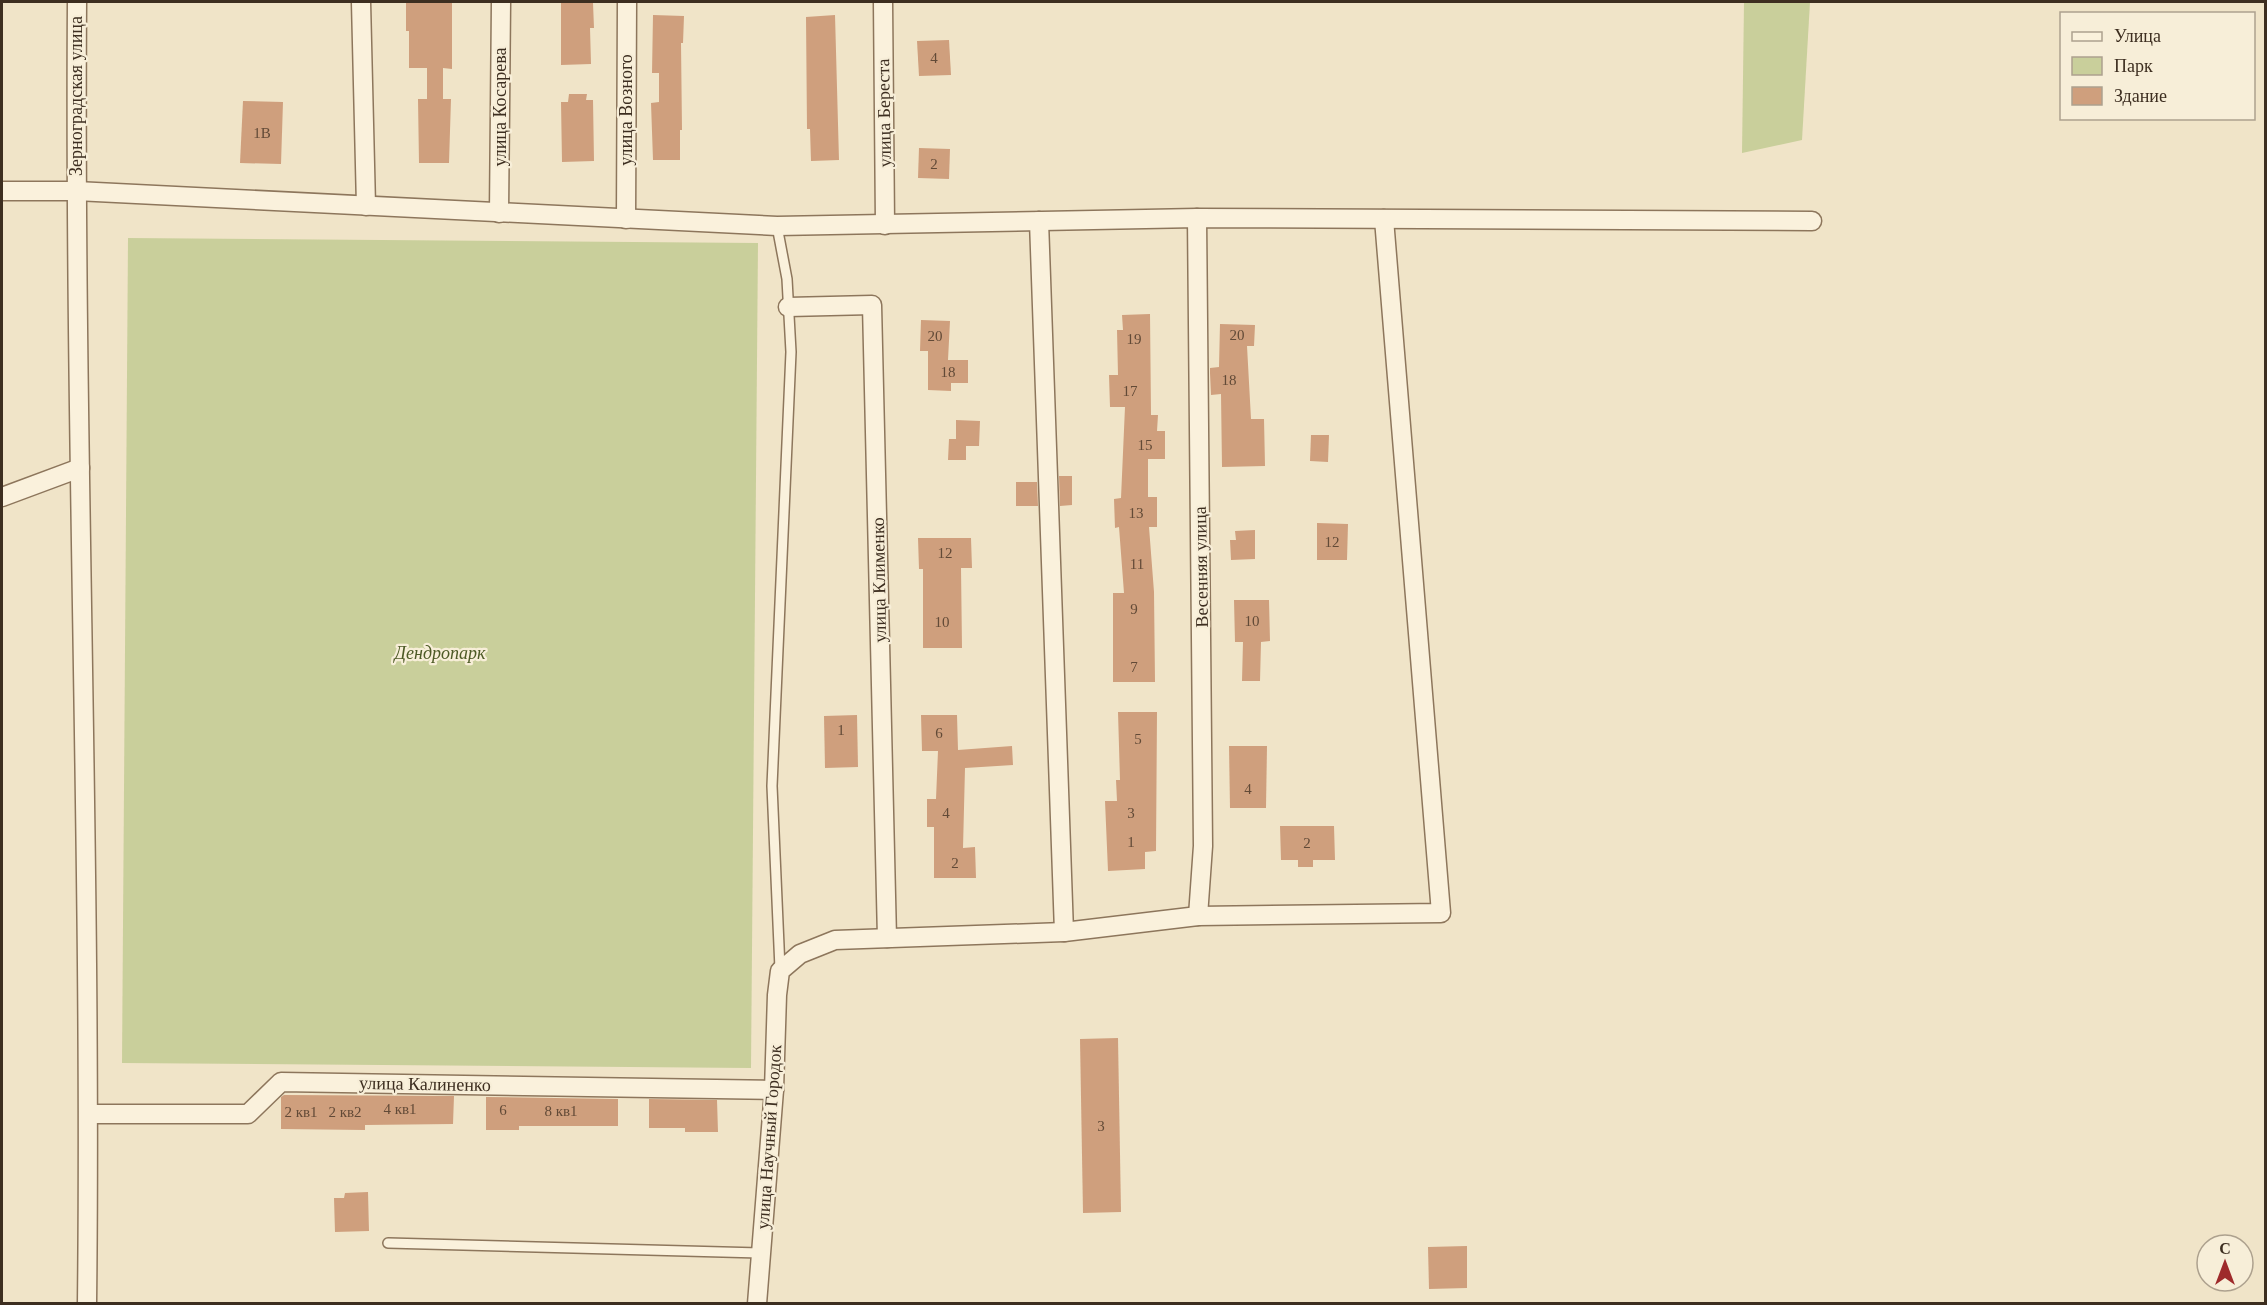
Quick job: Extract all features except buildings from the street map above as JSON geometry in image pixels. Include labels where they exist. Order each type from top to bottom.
[{"type":"street","name":"Зерноградская улица","points":[[77,2],[76,191],[89,1114],[87,1304]]},
{"type":"street","points":[[361,2],[366,206]]},
{"type":"street","name":"улица Косарева","points":[[500,213],[501,2]]},
{"type":"street","name":"улица Возного","points":[[626,219],[627,2]]},
{"type":"street","name":"улица Береста","points":[[883,2],[885,225]]},
{"type":"street","points":[[2,191],[76,191],[777,226],[1197,218],[1812,221]]},
{"type":"street","name":"Весенняя улица","points":[[1197,218],[1203,835],[1198,916]]},
{"type":"street","points":[[780,971],[800,954],[835,940],[1064,932],[1198,916],[1441,913],[1384,219]]},
{"type":"street","points":[[1039,221],[1064,932]]},
{"type":"street","name":"улица Клименко","points":[[788,307],[872,305],[887,938]]},
{"type":"street","points":[[2,496],[80,468]]},
{"type":"street","name":"улица Научный Городок","points":[[757,1304],[774,1090],[780,971]]},
{"type":"street","name":"улица Калиненко","points":[[89,1114],[249,1114],[281,1082],[774,1090]]},
{"type":"lane","points":[[777,226],[787,279],[791,352],[772,786],[780,971]]},
{"type":"lane","points":[[388,1244],[760,1253]]},
{"type":"green space","points":[[1744,2],[1810,2],[1802,140],[1742,153]]},
{"type":"green space","name":"Дендропарк","points":[[128,238],[758,243],[751,1068],[122,1063]]}]
